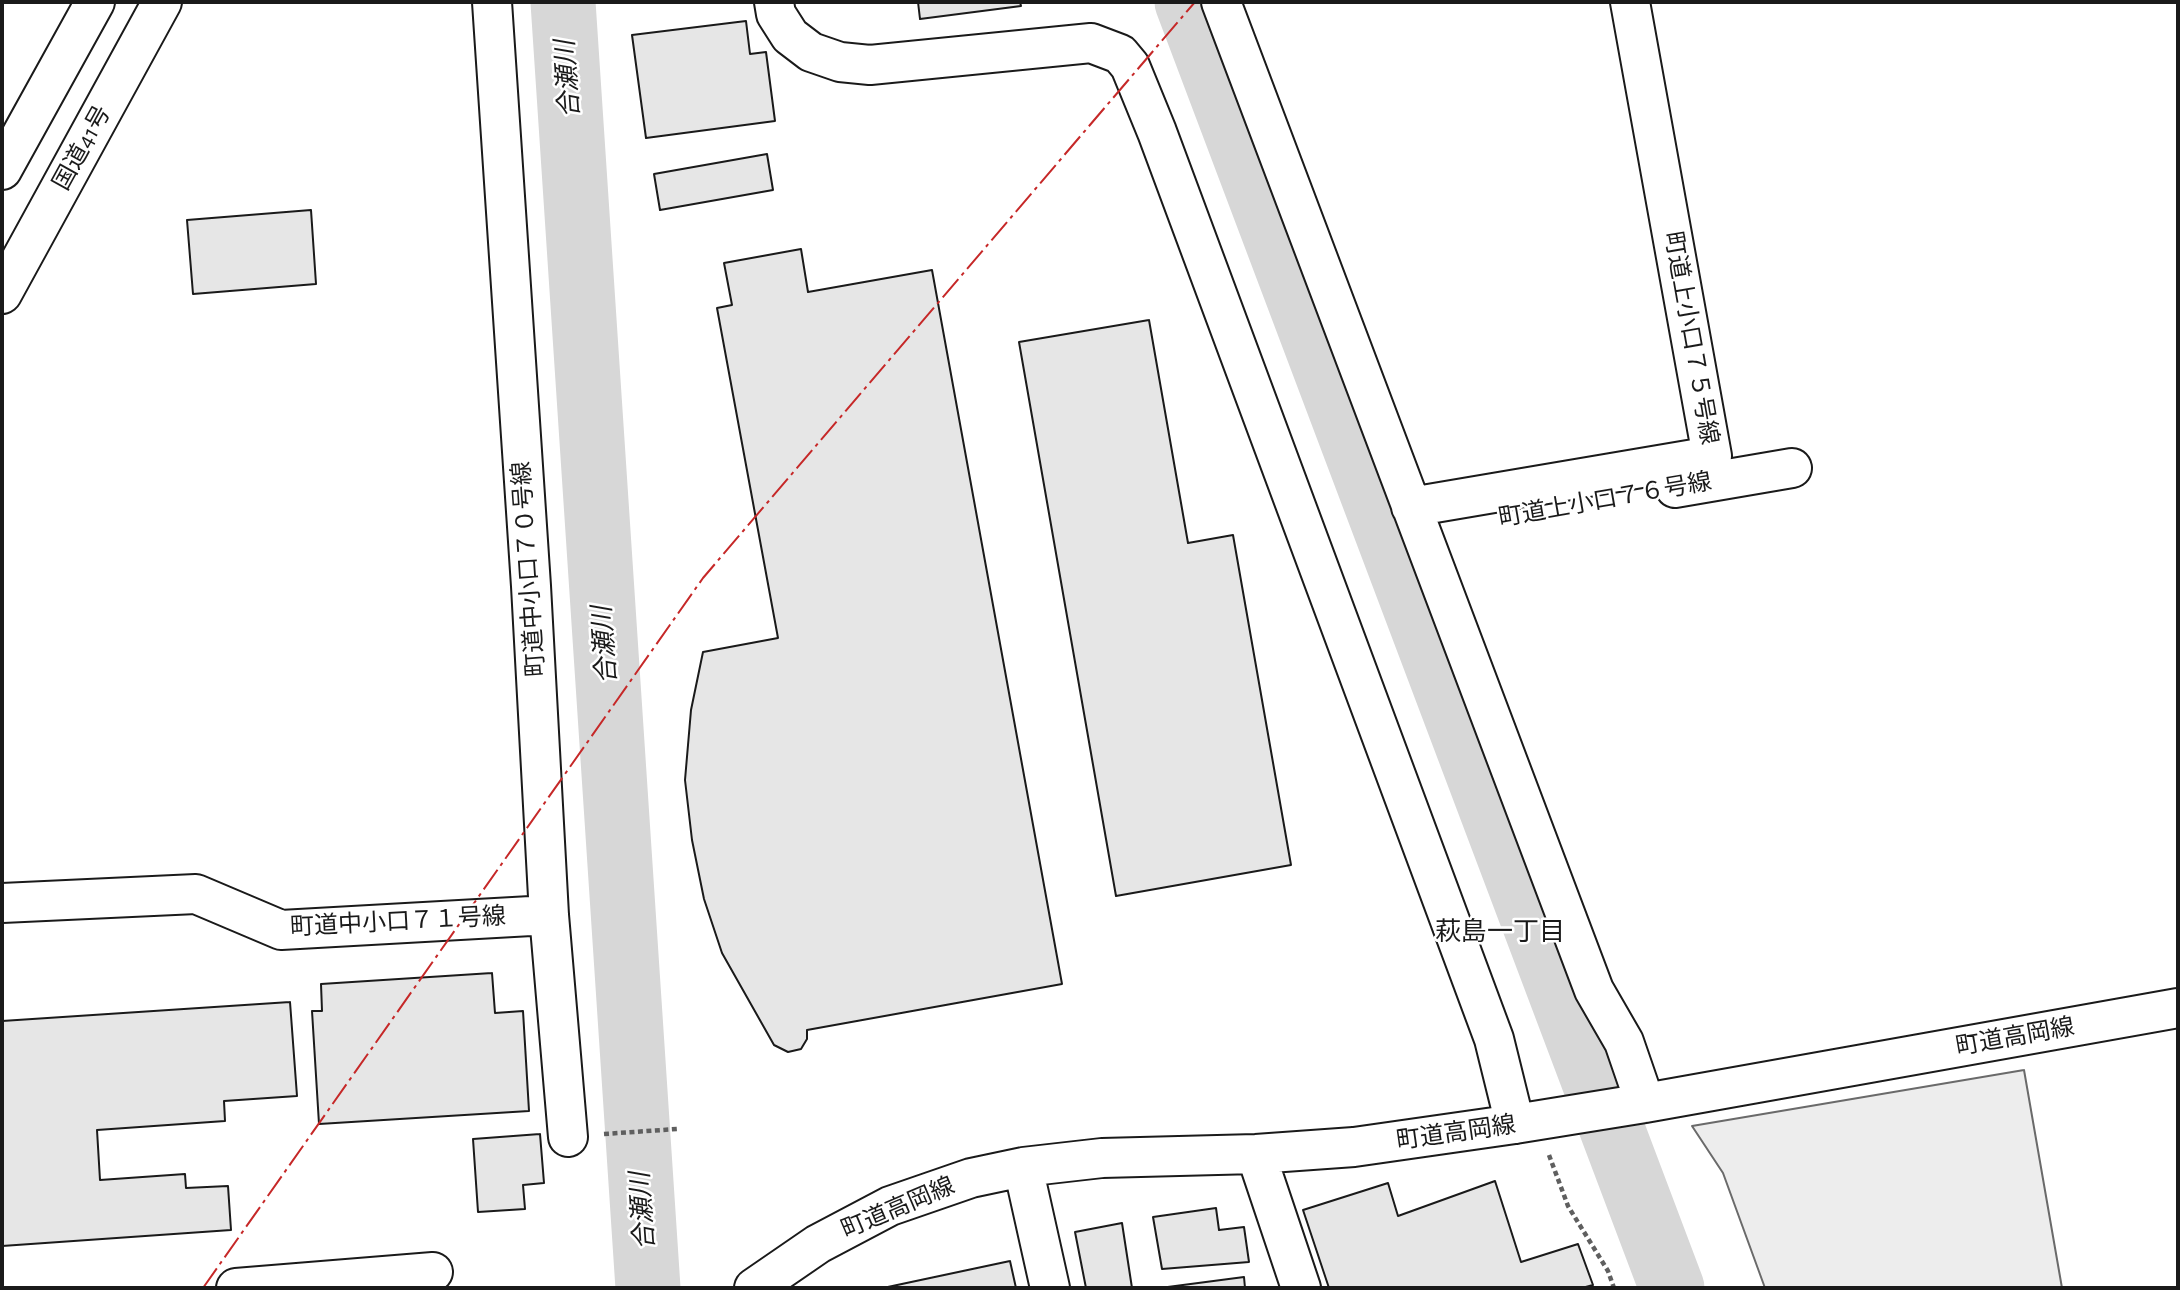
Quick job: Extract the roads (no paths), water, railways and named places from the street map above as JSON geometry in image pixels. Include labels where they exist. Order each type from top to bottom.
[{"type":"main road","points":[[2,170],[94,2]]},
{"type":"main road","name":"国道41号","points":[[2,294],[162,2]]},
{"type":"main road","name":"町道中小口７０号線","points":[[492,2],[531,586],[549,915],[568,1137]]},
{"type":"main road","points":[[774,2],[776,13],[790,36],[811,52],[840,62],[870,65],[1091,43],[1105,46],[1120,54],[1130,66],[1157,132],[1494,1039],[1541,1120]]},
{"type":"main road","points":[[1221,2],[1594,990],[1624,1042],[1635,1105]]},
{"type":"main road","name":"町道上小口７５号線","points":[[1414,515],[1712,456],[1630,2]]},
{"type":"main road","name":"町道上小口７６号線","points":[[1414,515],[1465,524],[1792,468]]},
{"type":"main road","name":"町道中小口７１号線","points":[[2,904],[196,894],[281,930],[549,915]]},
{"type":"main road","name":"町道高岡線","points":[[754,1288],[818,1244],[890,1206],[971,1178],[1023,1167],[1102,1158],[1256,1154],[1353,1147],[1635,1105],[2178,1008]]},
{"type":"main road","points":[[1256,1154],[1301,1288]]},
{"type":"main road","points":[[1023,1167],[1050,1288]]},
{"type":"main road","points":[[236,1288],[433,1272]]},
{"type":"waterway","name":"合瀬川","points":[[563,2],[648,1288]]},
{"type":"waterway","points":[[1187,2],[1672,1288]]},
{"type":"district","name":"萩島一丁目","points":[[1500,932]]}]
